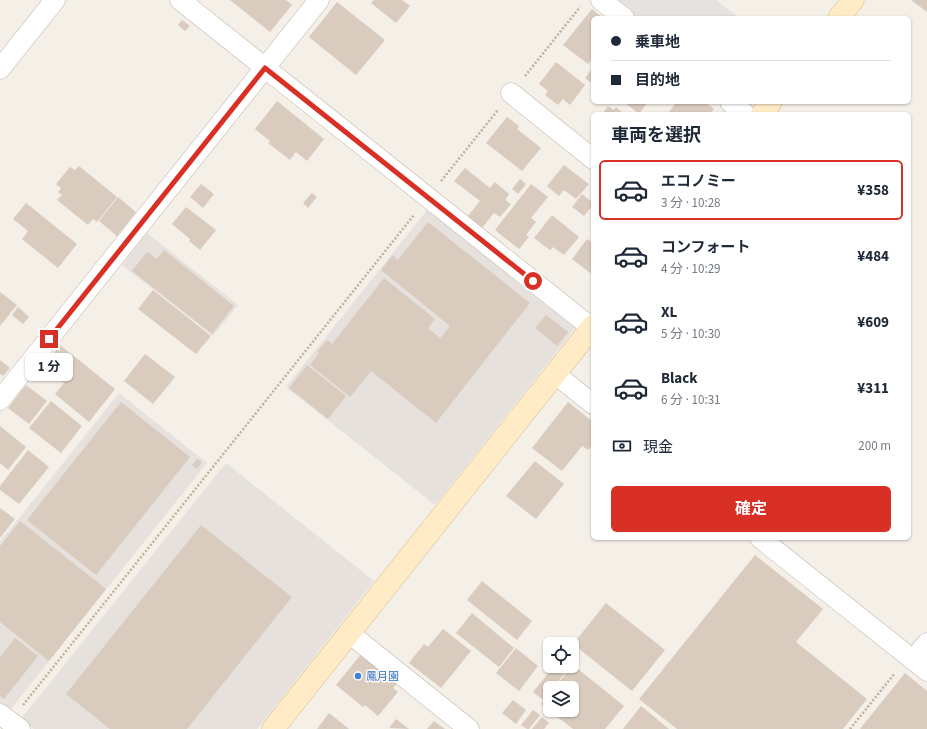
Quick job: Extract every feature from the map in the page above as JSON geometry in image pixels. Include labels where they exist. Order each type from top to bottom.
[{"type":"street","points":[[0,69],[55,0]]},
{"type":"street","points":[[180,0],[591,326]]},
{"type":"street","points":[[0,400],[319,0]]},
{"type":"street","points":[[602,0],[622,16]]},
{"type":"street","points":[[841,16],[853,0]]},
{"type":"street","points":[[511,94],[591,157]]},
{"type":"street","points":[[732,104],[742,112]]},
{"type":"street","points":[[764,112],[770,104]]},
{"type":"street","points":[[273,729],[591,328]]},
{"type":"street","points":[[555,374],[591,402]]},
{"type":"street","points":[[762,540],[916,663],[927,643]]},
{"type":"street","points":[[349,633],[469,729]]},
{"type":"path","points":[[10,721],[580,6]]},
{"type":"path","points":[[850,729],[916,663]]},
{"type":"shaded area","points":[[613,0],[716,0],[736,16],[633,16]]},
{"type":"shaded area","points":[[427,210],[575,328],[435,505],[286,387]]},
{"type":"shaded area","points":[[147,233],[238,305],[213,336],[122,265]]},
{"type":"shaded area","points":[[119,393],[207,463],[10,710],[0,702],[0,542]]},
{"type":"shaded area","points":[[226,463],[374,581],[257,729],[34,729],[21,719]]},
{"type":"building","points":[[230,0],[286,0],[292,5],[270,32]]},
{"type":"building","points":[[374,0],[402,0],[410,6],[396,23],[371,3]]},
{"type":"building","points":[[911,0],[927,0],[927,12]]},
{"type":"building","points":[[337,2],[385,40],[356,75],[309,37]]},
{"type":"building","points":[[592,9],[601,16],[591,16],[591,60],[588,64],[563,45]]},
{"type":"building","points":[[182,20],[190,26],[185,31],[178,25]]},
{"type":"building","points":[[556,62],[585,85],[570,105],[563,99],[558,105],[545,95],[548,91],[539,84]]},
{"type":"building","points":[[591,70],[591,82],[585,78]]},
{"type":"building","points":[[277,101],[324,139],[307,161],[296,152],[290,160],[268,143],[270,141],[255,129]]},
{"type":"building","points":[[626,104],[646,104],[640,112],[636,112]]},
{"type":"building","points":[[675,104],[708,104],[714,109],[712,112],[669,112]]},
{"type":"building","points":[[608,106],[614,110],[616,107],[622,112],[604,112]]},
{"type":"building","points":[[507,117],[519,126],[517,129],[541,148],[522,171],[486,143]]},
{"type":"building","points":[[564,165],[589,184],[576,199],[564,190],[559,196],[547,186]]},
{"type":"building","points":[[79,166],[117,197],[97,222],[93,219],[88,225],[57,200],[62,195],[58,192],[61,188],[56,184],[70,167],[75,170]]},
{"type":"building","points":[[465,168],[490,188],[495,182],[509,194],[505,200],[511,204],[500,217],[494,213],[482,228],[467,217],[480,201],[454,181]]},
{"type":"building","points":[[520,179],[526,184],[518,194],[512,189]]},
{"type":"building","points":[[201,184],[214,194],[203,208],[190,197]]},
{"type":"building","points":[[531,184],[548,197],[531,218],[536,222],[526,235],[529,237],[519,249],[495,230]]},
{"type":"building","points":[[312,193],[317,197],[308,208],[303,203]]},
{"type":"building","points":[[582,194],[591,201],[591,207],[584,216],[572,207]]},
{"type":"building","points":[[118,197],[136,212],[117,236],[99,221]]},
{"type":"building","points":[[26,203],[77,244],[58,268],[22,239],[28,231],[13,219]]},
{"type":"building","points":[[186,207],[216,230],[200,250],[189,241],[190,239],[172,224]]},
{"type":"building","points":[[552,215],[579,237],[564,255],[553,247],[550,250],[534,238]]},
{"type":"building","points":[[428,222],[530,303],[436,423],[371,371],[350,397],[310,365],[319,353],[317,352],[327,340],[332,344],[384,278],[435,319],[428,328],[440,338],[450,326],[381,270],[393,255],[398,260]]},
{"type":"building","points":[[587,239],[591,242],[591,273],[572,259]]},
{"type":"building","points":[[164,250],[234,306],[212,334],[132,271],[147,252],[157,259]]},
{"type":"building","points":[[153,290],[211,336],[196,354],[138,309]]},
{"type":"building","points":[[0,292],[17,305],[0,326]]},
{"type":"building","points":[[18,307],[29,317],[23,324],[12,315]]},
{"type":"building","points":[[546,315],[568,332],[557,346],[535,328]]},
{"type":"building","points":[[60,345],[115,389],[89,422],[55,394],[64,383],[43,367]]},
{"type":"building","points":[[145,354],[175,377],[153,404],[124,381]]},
{"type":"building","points":[[0,360],[10,368],[3,376],[0,374]]},
{"type":"building","points":[[307,365],[346,396],[328,419],[289,388]]},
{"type":"building","points":[[26,385],[47,401],[29,424],[8,408]]},
{"type":"building","points":[[51,401],[82,426],[61,453],[29,428]]},
{"type":"building","points":[[121,402],[190,457],[96,575],[27,520]]},
{"type":"building","points":[[568,402],[591,420],[591,446],[588,450],[582,446],[562,471],[532,448]]},
{"type":"building","points":[[0,426],[26,447],[8,470],[0,463]]},
{"type":"building","points":[[28,450],[49,467],[19,504],[0,490],[0,486]]},
{"type":"building","points":[[197,459],[202,462],[197,469],[192,465]]},
{"type":"building","points":[[535,461],[564,484],[536,519],[506,496]]},
{"type":"building","points":[[0,508],[15,519],[0,538]]},
{"type":"building","points":[[20,521],[106,589],[49,661],[0,622],[0,546]]},
{"type":"building","points":[[201,525],[292,597],[187,729],[110,729],[66,694]]},
{"type":"building","points":[[755,555],[823,609],[796,642],[867,699],[843,729],[677,729],[639,699]]},
{"type":"building","points":[[482,581],[532,621],[517,640],[467,600]]},
{"type":"building","points":[[606,603],[665,650],[632,691],[579,649],[579,637]]},
{"type":"building","points":[[472,613],[514,648],[499,667],[456,633]]},
{"type":"building","points":[[443,629],[471,651],[441,688],[409,663],[424,644],[428,647]]},
{"type":"building","points":[[15,638],[38,656],[4,699],[0,696],[0,657]]},
{"type":"building","points":[[516,648],[538,666],[519,691],[496,673]]},
{"type":"building","points":[[362,653],[399,682],[393,688],[398,692],[378,716],[365,705],[363,707],[336,685]]},
{"type":"building","points":[[579,670],[624,706],[605,729],[573,729],[558,717],[579,717],[579,681],[560,681],[566,673],[579,673]]},
{"type":"building","points":[[548,673],[565,673],[559,681],[543,681],[543,700],[533,692]]},
{"type":"building","points":[[905,673],[927,691],[927,729],[860,729]]},
{"type":"building","points":[[513,700],[526,710],[516,724],[502,713]]},
{"type":"building","points":[[641,706],[669,729],[623,729]]},
{"type":"building","points":[[533,710],[540,715],[529,729],[527,729],[521,725]]},
{"type":"building","points":[[329,713],[349,729],[317,729]]},
{"type":"building","points":[[542,717],[549,723],[544,729],[532,729]]},
{"type":"building","points":[[396,719],[409,729],[389,728]]},
{"type":"building","points":[[434,721],[445,729],[427,729]]},
{"type":"place","name":"鳳月園","points":[[358,676]]},
{"type":"route","points":[[49,339],[265,68],[533,281]]}]
